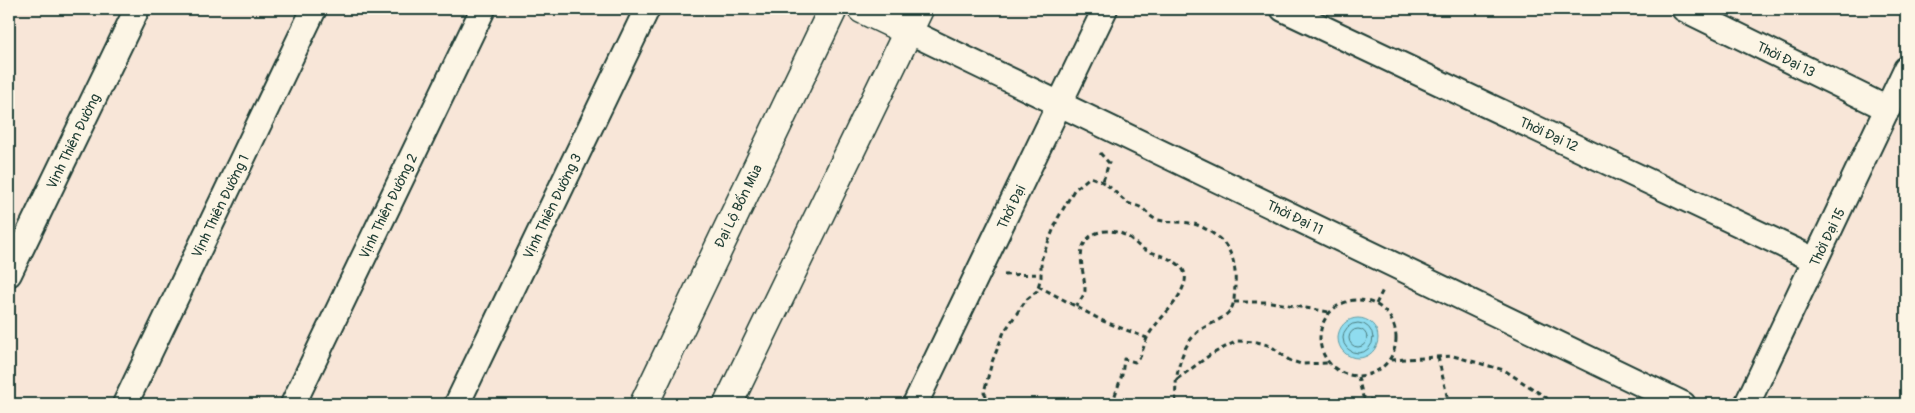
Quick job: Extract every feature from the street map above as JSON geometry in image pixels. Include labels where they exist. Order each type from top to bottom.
[{"type":"main road","name":"Đại Lộ Bốn Mùa","points":[[644,404],[833,9]]},
{"type":"main road","points":[[728,404],[913,20],[862,9]]},
{"type":"street","name":"Vịnh Thiên Đường","points":[[9,274],[137,9]]},
{"type":"street","name":"Vịnh Thiên Đường 1","points":[[125,404],[314,9]]},
{"type":"street","name":"Vịnh Thiên Đường 2","points":[[293,404],[483,9]]},
{"type":"street","name":"Vịnh Thiên Đường 3","points":[[457,404],[647,9]]},
{"type":"street","name":"Thời Đại","points":[[915,404],[1105,9]]},
{"type":"street","name":"Thời Đại 12","points":[[1283,9],[1815,260]]},
{"type":"street","name":"Thời Đại 13","points":[[1684,9],[1888,109]]},
{"type":"street","name":"Thời Đại 11","points":[[913,20],[1060,104],[1683,404]]},
{"type":"street","name":"Thời Đại 15","points":[[1747,404],[1906,69]]},
{"type":"path","points":[[1096,144],[1109,163],[1103,181]]},
{"type":"path","points":[[991,404],[984,392],[1004,332],[1026,300],[1037,291],[1041,274],[1041,260],[1058,218],[1074,190],[1090,177],[1112,186],[1128,204],[1141,207],[1152,218],[1169,224],[1198,225],[1222,240],[1232,254],[1235,282],[1234,302],[1231,310],[1198,332],[1179,363],[1176,379],[1176,404]]},
{"type":"path","points":[[1076,306],[1085,290],[1081,254],[1085,241],[1095,233],[1107,231],[1131,238],[1146,250],[1175,262],[1182,270],[1185,280],[1176,304],[1159,320],[1147,338],[1140,357],[1135,362],[1124,359],[1122,375],[1112,404]]},
{"type":"path","points":[[1003,275],[1041,274]]},
{"type":"path","points":[[1038,286],[1102,321],[1147,338]]},
{"type":"path","points":[[1376,304],[1384,288]]},
{"type":"path","points":[[1352,300],[1364,300],[1376,304],[1386,312],[1395,329],[1396,348],[1391,360],[1382,369],[1370,375],[1358,377],[1346,375],[1329,363],[1321,348],[1320,335],[1323,323],[1329,312],[1340,304],[1352,300]]},
{"type":"path","points":[[1234,302],[1271,302],[1329,312]]},
{"type":"path","points":[[1176,379],[1210,354],[1237,341],[1257,342],[1271,346],[1289,360],[1301,364],[1329,363]]},
{"type":"path","points":[[1391,360],[1453,356],[1504,370],[1556,404]]},
{"type":"path","points":[[1438,357],[1449,404]]},
{"type":"path","points":[[1358,377],[1363,397],[1382,404]]},
{"type":"water","points":[[1362,318],[1369,321],[1375,327],[1378,338],[1377,346],[1369,355],[1362,358],[1354,358],[1347,355],[1339,346],[1338,334],[1341,327],[1350,319]]}]
